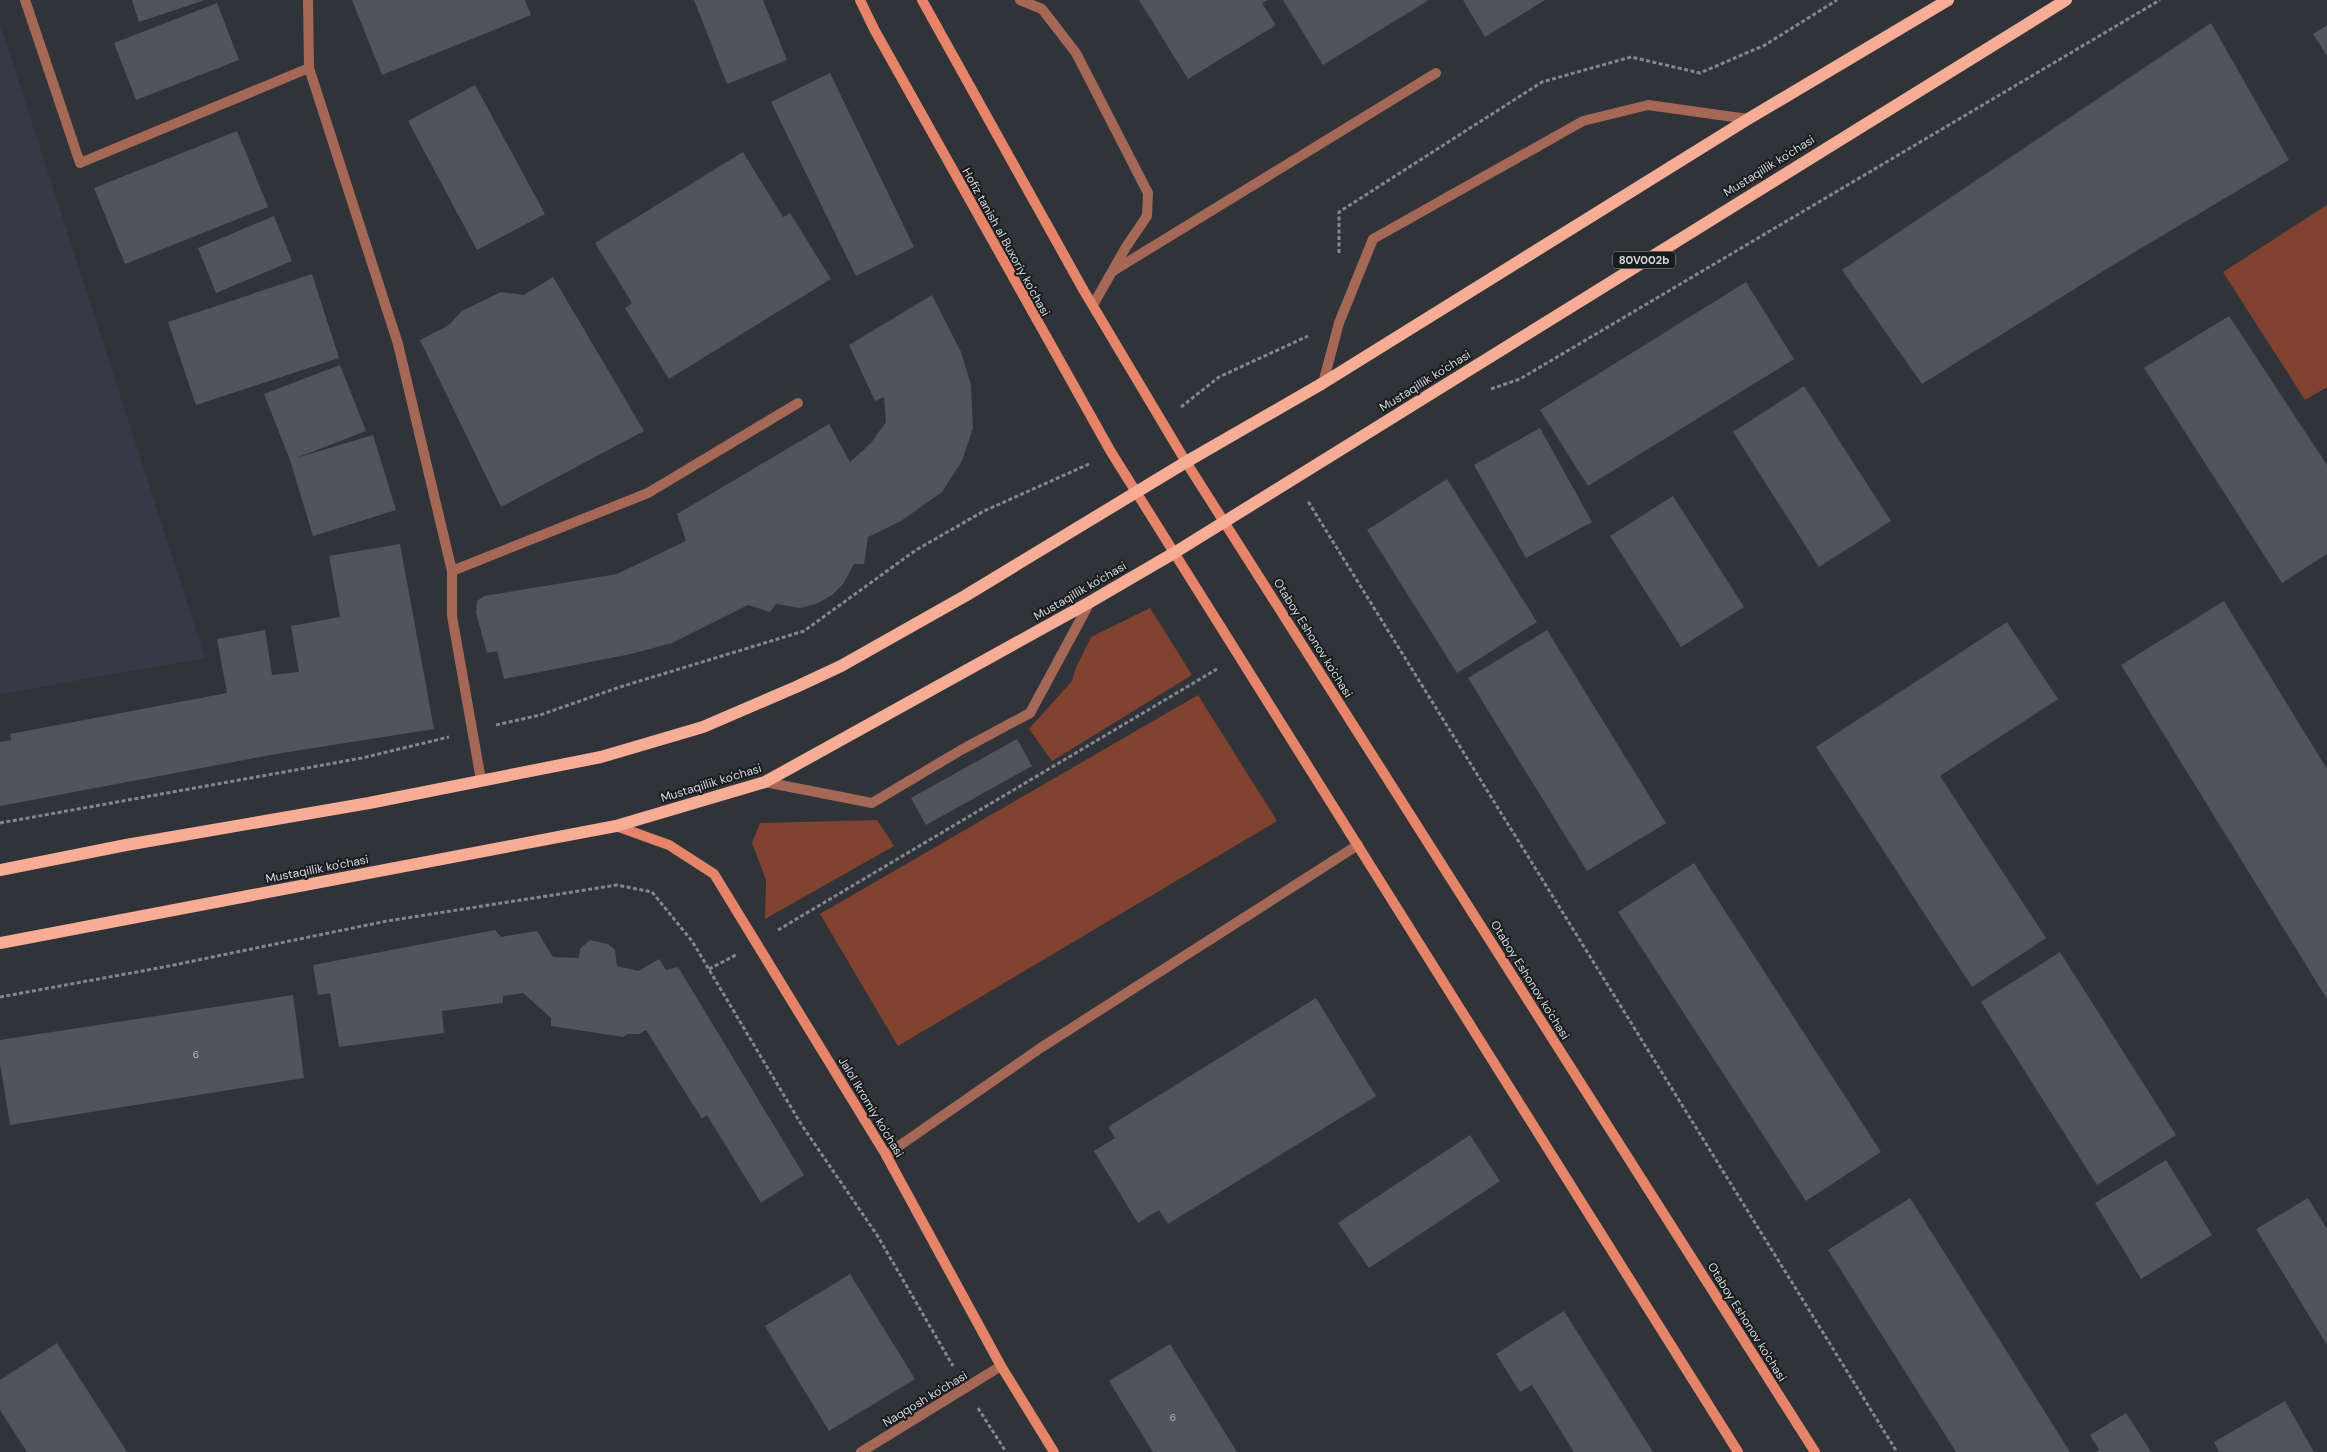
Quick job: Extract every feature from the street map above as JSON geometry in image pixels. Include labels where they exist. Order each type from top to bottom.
[{"type":"main road","points":[[0,870],[126,845],[369,803],[601,757],[694,730],[796,687],[858,657],[957,601],[1186,462],[1323,383],[1748,119],[1948,0]]},
{"type":"main road","name":"Mustaqillik ko'chasi","points":[[0,943],[616,826],[765,782],[1090,602],[1174,553],[2066,0]]},
{"type":"street","points":[[25,0],[80,163],[310,68]]},
{"type":"street","points":[[308,0],[310,68],[398,344],[452,571],[452,616],[481,780]]},
{"type":"street","name":"Hofiz tanish al Buxoriy ko'chasi","points":[[860,0],[902,81],[1111,452],[1174,553]]},
{"type":"street","points":[[922,0],[1093,305],[1186,462]]},
{"type":"street","points":[[1020,0],[1042,9],[1076,54],[1148,193],[1148,216],[1093,305]]},
{"type":"street","points":[[1113,271],[1436,73]]},
{"type":"street","points":[[1323,383],[1339,322],[1374,239],[1582,121],[1648,105],[1748,119]]},
{"type":"street","points":[[452,571],[648,492],[798,403]]},
{"type":"street","name":"Otaboy Eshonov ko'chasi","points":[[1186,462],[1815,1452]]},
{"type":"street","points":[[1174,553],[1738,1452]]},
{"type":"street","points":[[765,782],[872,804],[1030,712],[1090,602]]},
{"type":"street","name":"Jalol Ikromiy ko'chasi","points":[[616,826],[669,845],[714,874],[886,1154],[1001,1366],[1054,1452]]},
{"type":"street","points":[[886,1154],[1042,1047],[1358,845]]},
{"type":"street","name":"Naqqosh ko'chasi","points":[[861,1452],[1001,1366]]},
{"type":"path","points":[[1339,258],[1338,212],[1542,82],[1631,57],[1700,73],[1765,45],[1837,0]]},
{"type":"path","points":[[1483,392],[1520,379],[2160,0]]},
{"type":"path","points":[[1162,422],[1219,377],[1339,322]]},
{"type":"path","points":[[493,726],[540,715],[620,687],[804,631],[933,541],[984,511],[1080,469],[1111,452]]},
{"type":"path","points":[[1317,498],[1308,503],[1897,1452]]},
{"type":"path","points":[[709,970],[1240,656]]},
{"type":"path","points":[[0,823],[362,758],[455,735]]},
{"type":"path","points":[[0,997],[164,968],[387,921],[617,885],[652,892],[692,941],[801,1124],[877,1235],[966,1388],[1006,1452]]},
{"type":"shaded area","points":[[0,24],[205,658],[0,694]]},
{"type":"shaded area","points":[[2327,205],[2327,387],[2305,400],[2223,272]]},
{"type":"shaded area","points":[[1150,608],[1192,675],[1052,761],[1029,729],[1072,681],[1075,670],[1091,637]]},
{"type":"shaded area","points":[[1198,695],[1277,821],[898,1046],[820,914]]},
{"type":"shaded area","points":[[877,820],[894,846],[765,919],[766,880],[752,843],[760,823]]},
{"type":"building","points":[[132,0],[205,0],[139,22]]},
{"type":"building","points":[[352,0],[525,0],[531,15],[382,75]]},
{"type":"building","points":[[694,0],[763,0],[787,60],[727,84]]},
{"type":"building","points":[[1139,0],[1268,0],[1262,3],[1276,25],[1188,79]]},
{"type":"building","points":[[1283,0],[1429,0],[1323,65]]},
{"type":"building","points":[[1463,0],[1545,0],[1485,37]]},
{"type":"building","points":[[217,3],[239,60],[136,100],[114,43]]},
{"type":"building","points":[[2211,23],[2289,160],[2108,268],[1922,384],[1842,270]]},
{"type":"building","points":[[2327,25],[2327,56],[2313,34]]},
{"type":"building","points":[[830,73],[914,247],[856,276],[771,102]]},
{"type":"building","points":[[475,85],[545,214],[477,250],[408,121]]},
{"type":"building","points":[[237,131],[268,207],[125,264],[94,188]]},
{"type":"building","points":[[743,152],[783,217],[790,213],[831,279],[669,379],[625,308],[632,303],[595,243]]},
{"type":"building","points":[[274,216],[292,261],[216,293],[198,248]]},
{"type":"building","points":[[312,274],[339,358],[196,405],[168,322]]},
{"type":"building","points":[[553,277],[644,431],[501,507],[420,340],[449,325],[462,311],[501,292],[524,295]]},
{"type":"building","points":[[1746,282],[1794,359],[1588,486],[1540,410]]},
{"type":"building","points":[[932,295],[961,352],[971,385],[973,428],[962,461],[942,492],[901,521],[868,537],[864,564],[854,564],[843,584],[832,595],[816,604],[800,608],[776,604],[770,612],[748,605],[672,643],[631,654],[504,679],[497,651],[487,653],[476,613],[477,601],[484,596],[617,574],[686,541],[677,514],[829,424],[850,462],[871,443],[886,422],[884,397],[875,401],[849,345]]},
{"type":"building","points":[[2229,316],[2327,465],[2327,554],[2282,583],[2144,368]]},
{"type":"building","points":[[340,365],[366,431],[296,458],[373,435],[396,510],[313,536],[290,460],[264,394]]},
{"type":"building","points":[[1804,386],[1891,521],[1819,567],[1733,432]]},
{"type":"building","points":[[1540,428],[1592,522],[1526,558],[1474,465]]},
{"type":"building","points":[[1447,479],[1537,622],[1457,673],[1367,530]]},
{"type":"building","points":[[1673,496],[1744,607],[1681,647],[1610,536]]},
{"type":"building","points":[[400,544],[434,729],[276,754],[0,806],[0,742],[11,740],[10,734],[227,693],[217,639],[265,630],[272,675],[299,672],[291,626],[340,617],[329,556]]},
{"type":"building","points":[[2224,601],[2327,769],[2327,999],[2121,665]]},
{"type":"building","points":[[2007,622],[2058,699],[1940,776],[2046,938],[1972,987],[1816,747]]},
{"type":"building","points":[[1547,630],[1666,823],[1587,871],[1468,678]]},
{"type":"building","points":[[1017,739],[1032,766],[926,825],[911,798]]},
{"type":"building","points":[[1694,863],[1881,1152],[1806,1201],[1618,912]]},
{"type":"building","points":[[495,930],[501,937],[537,931],[553,957],[579,958],[580,949],[590,940],[608,944],[615,950],[617,966],[638,971],[659,959],[666,970],[678,967],[804,1175],[761,1203],[707,1115],[702,1119],[646,1030],[639,1034],[628,1034],[623,1037],[551,1026],[551,1018],[523,993],[503,996],[503,1003],[442,1011],[444,1033],[339,1047],[330,993],[318,995],[313,965]]},
{"type":"building","points":[[2060,952],[2176,1135],[2097,1185],[1981,1002]]},
{"type":"building","points":[[293,995],[304,1078],[10,1125],[0,1063],[0,1040]]},
{"type":"building","points":[[1316,998],[1376,1096],[1168,1224],[1159,1210],[1138,1223],[1094,1151],[1115,1138],[1108,1127]]},
{"type":"building","points":[[1470,1135],[1500,1181],[1369,1268],[1338,1223]]},
{"type":"building","points":[[2166,1160],[2212,1235],[2141,1279],[2095,1203]]},
{"type":"building","points":[[1910,1198],[2070,1452],[1956,1452],[1828,1250]]},
{"type":"building","points":[[2308,1198],[2327,1229],[2327,1345],[2256,1229]]},
{"type":"building","points":[[850,1274],[915,1379],[829,1431],[765,1326]]},
{"type":"building","points":[[1564,1311],[1653,1452],[1574,1452],[1532,1385],[1520,1392],[1496,1354]]},
{"type":"building","points":[[57,1343],[127,1452],[27,1452],[0,1410],[0,1380]]},
{"type":"building","points":[[1170,1344],[1237,1452],[1153,1452],[1109,1381]]},
{"type":"building","points":[[2285,1401],[2314,1452],[2219,1452],[2214,1442]]},
{"type":"building","points":[[2126,1413],[2151,1452],[2096,1452],[2099,1450],[2090,1435]]}]
